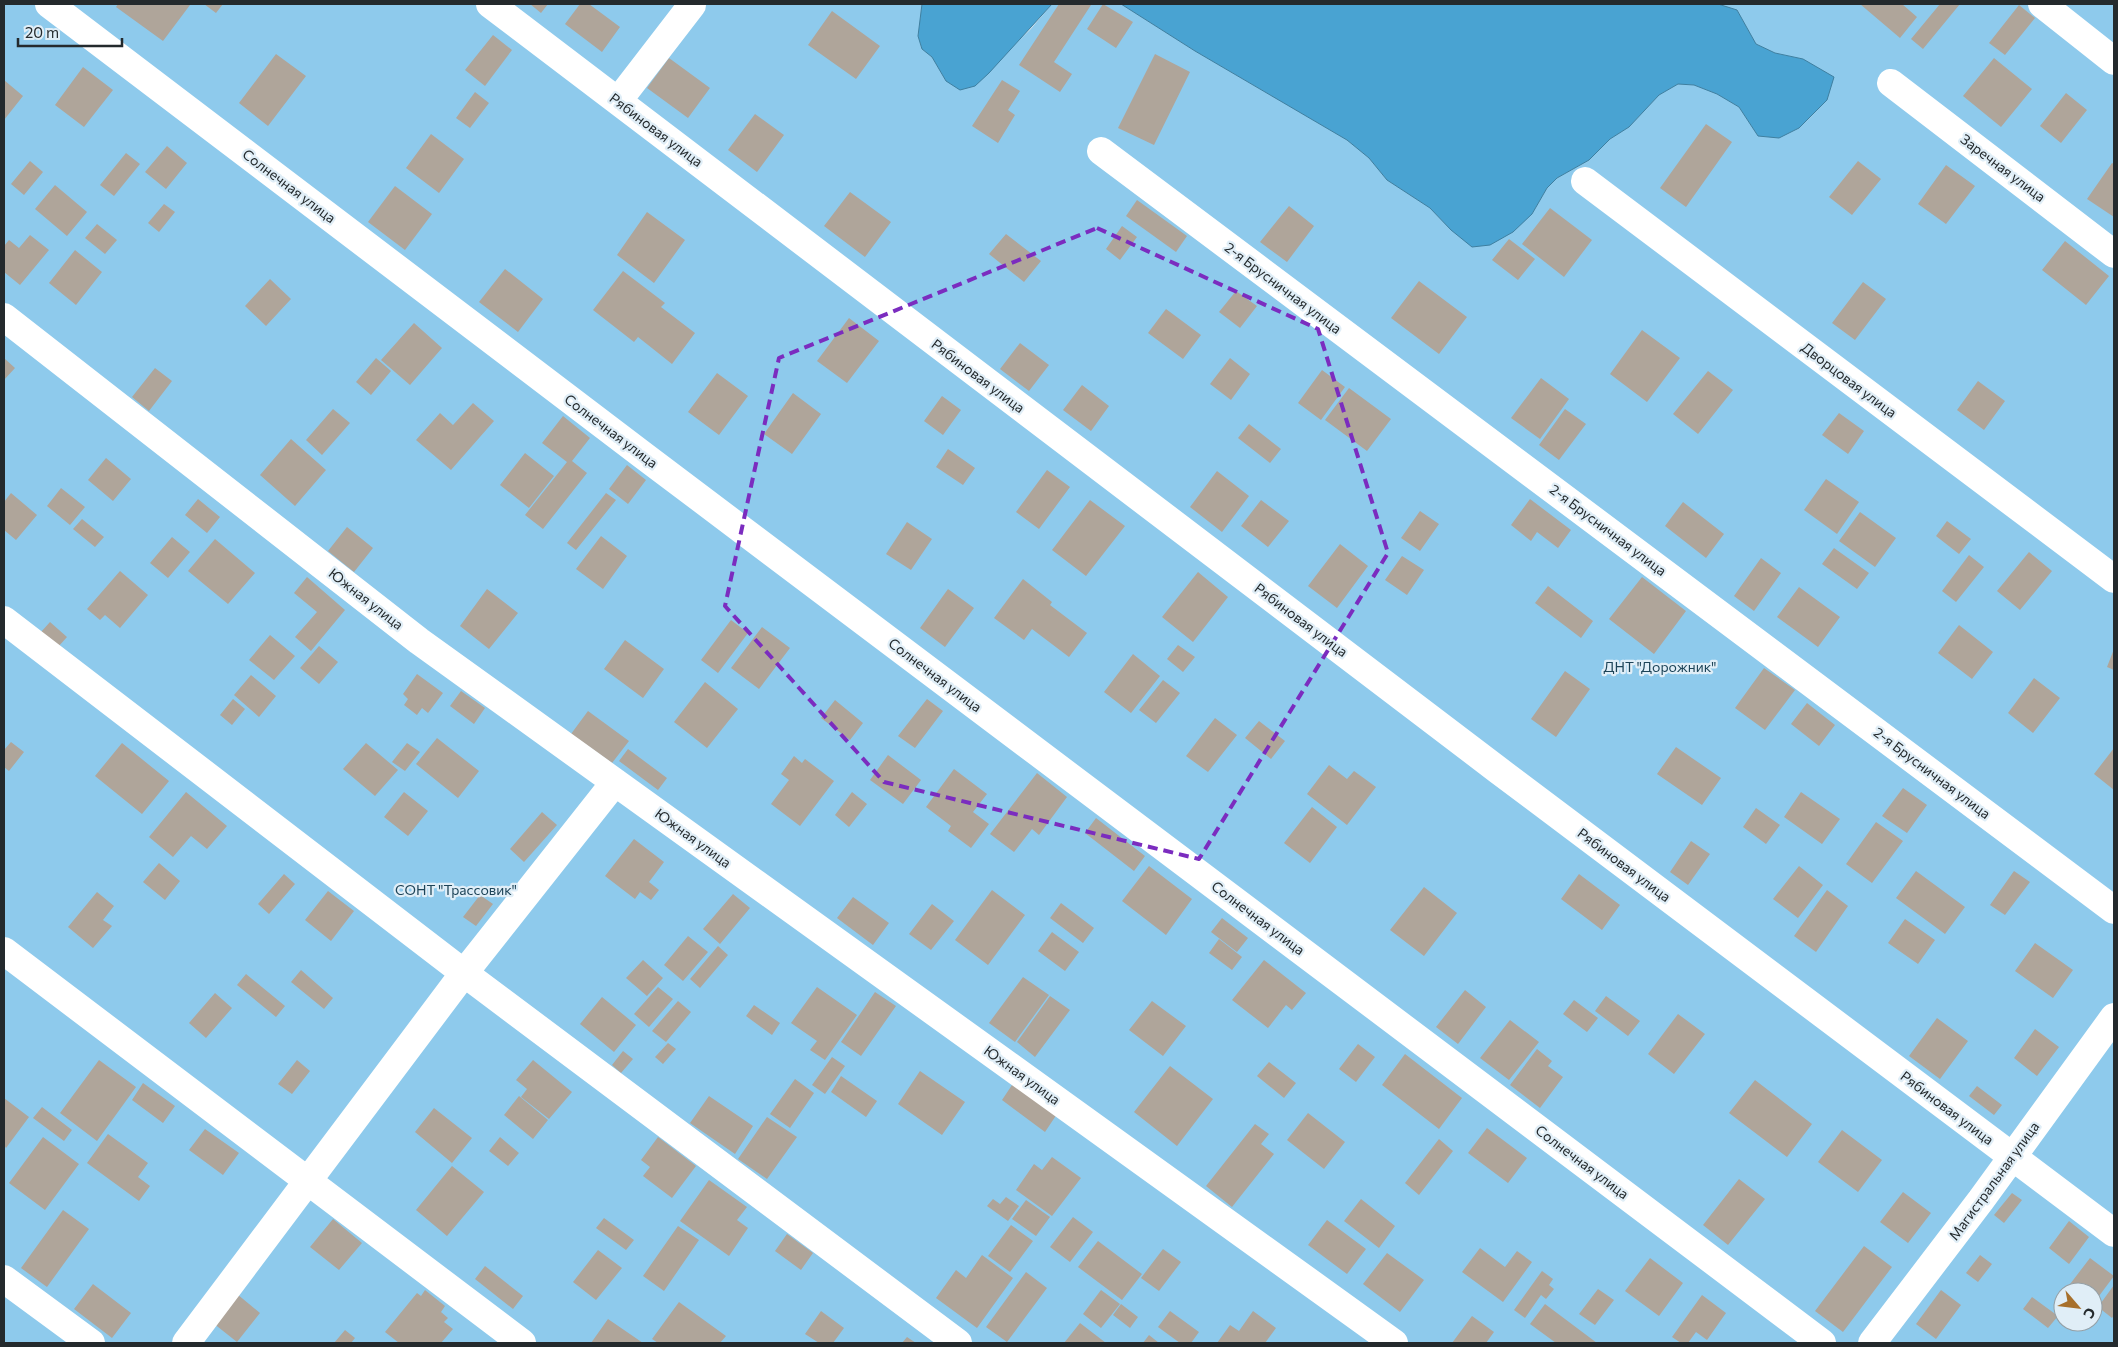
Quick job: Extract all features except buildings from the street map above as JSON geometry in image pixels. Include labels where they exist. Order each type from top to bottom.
[{"type":"street","name":"Солнечная улица","points":[[49,4],[644,456],[1822,1343]]},
{"type":"street","name":"Рябиновая улица","points":[[490,4],[1474,752],[2114,1234]]},
{"type":"street","points":[[2042,4],[2114,61]]},
{"type":"street","points":[[618,100],[692,5]]},
{"type":"street","name":"Заречная улица","points":[[1891,83],[2114,254]]},
{"type":"street","name":"2-я Брусничная улица","points":[[1101,151],[2114,910]]},
{"type":"street","name":"Дворцовая улица","points":[[1585,181],[2114,579]]},
{"type":"street","name":"Южная улица","points":[[4,317],[419,640],[1394,1343]]},
{"type":"street","points":[[4,620],[464,973],[958,1343]]},
{"type":"street","points":[[186,1343],[464,973],[615,782]]},
{"type":"street","points":[[4,951],[306,1182],[522,1343]]},
{"type":"street","name":"Магистральная улица","points":[[1872,1343],[2114,1017]]},
{"type":"street","points":[[4,1279],[91,1343]]},
{"type":"highlighted area","points":[[1097,228],[1318,329],[1388,553],[1199,859],[884,782],[725,606],[779,358]]},
{"type":"green space","points":[[4,4],[922,4],[918,36],[922,49],[932,57],[946,81],[1011,48],[1030,30],[1052,4],[1121,4],[1195,51],[1347,140],[1369,158],[1387,180],[1430,208],[1451,230],[1532,214],[1547,188],[1557,178],[1589,160],[1610,139],[1629,127],[1659,95],[1678,84],[1694,85],[1717,94],[1739,107],[1758,136],[1790,133],[1804,123],[1827,100],[1803,59],[1775,53],[1756,44],[1737,10],[1718,4],[2114,4],[2114,1343],[4,1343]]},
{"type":"shaded area","points":[[922,4],[1052,4],[989,73],[975,86],[960,90],[946,81],[932,57],[922,49],[918,36]]},
{"type":"shaded area","points":[[1121,4],[1718,4],[1737,10],[1756,44],[1775,53],[1803,59],[1834,77],[1827,100],[1799,128],[1779,138],[1758,136],[1739,107],[1717,94],[1694,85],[1678,84],[1659,95],[1629,127],[1610,139],[1589,160],[1557,178],[1547,188],[1532,214],[1513,232],[1490,245],[1472,247],[1451,230],[1430,208],[1387,180],[1369,158],[1347,140],[1195,51]]},
{"type":"park label","name":"ДНТ \"Дорожник\"","points":[[1660,667]]},
{"type":"park label","name":"СОНТ \"Трассовик\"","points":[[456,890]]}]
